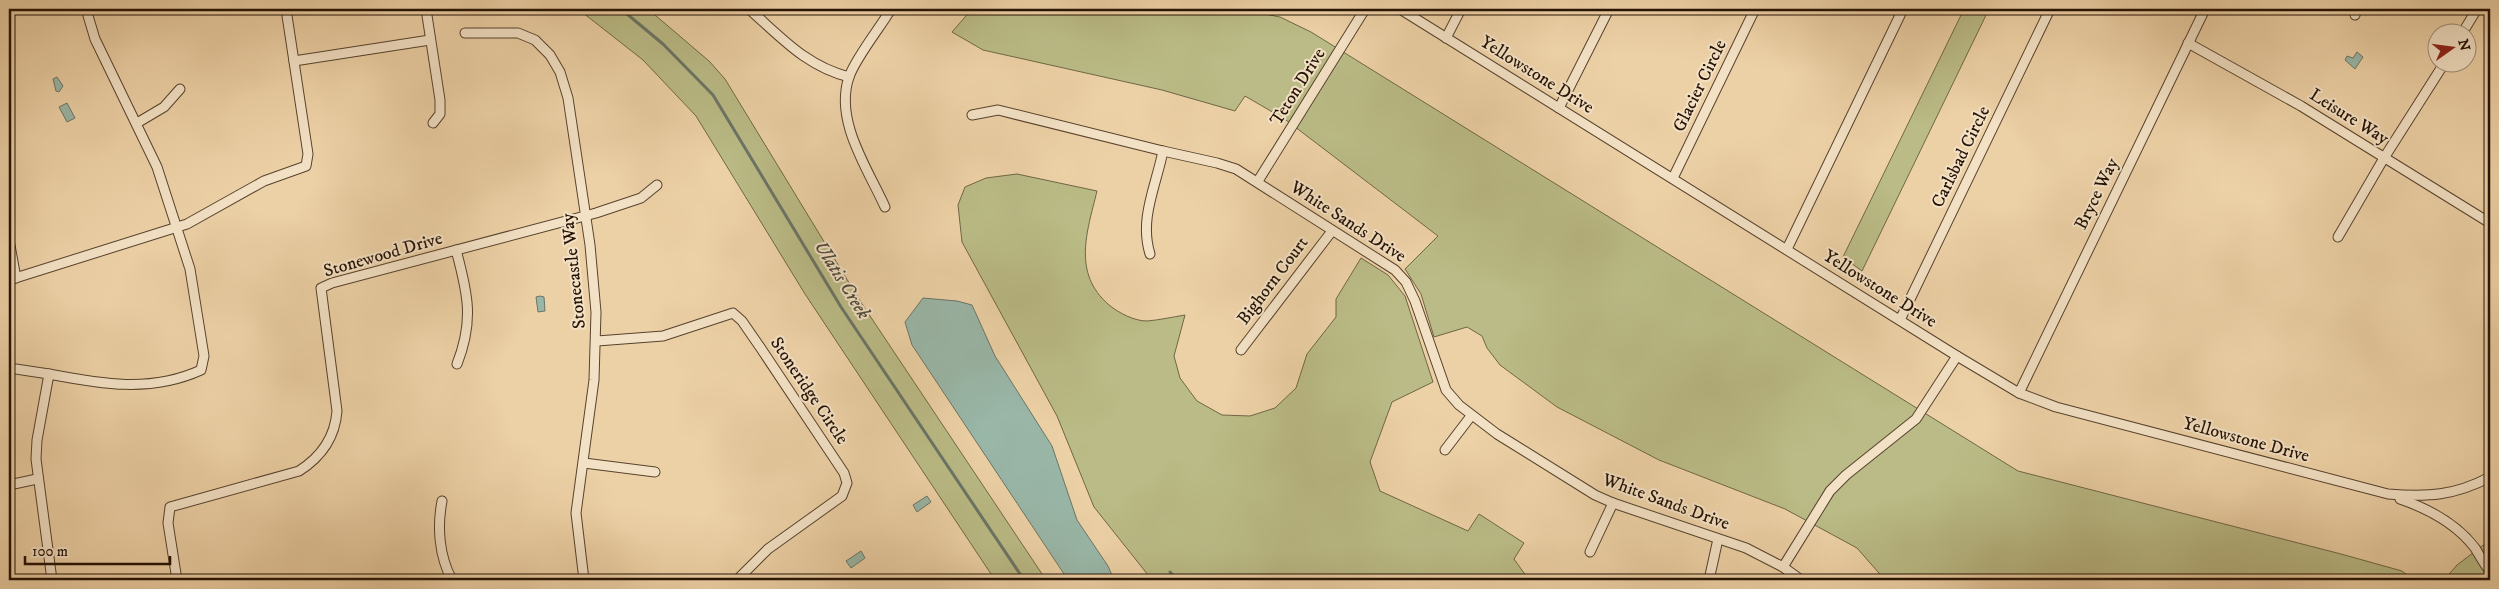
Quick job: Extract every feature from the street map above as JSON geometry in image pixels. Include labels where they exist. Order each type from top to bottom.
[{"type":"street","points":[[9,368],[134,386],[173,379],[201,370],[204,356],[190,269],[177,228],[157,167],[95,39],[86,9]]},
{"type":"street","points":[[9,240],[12,279],[177,228],[194,221],[264,181],[306,166],[308,154],[286,9]]},
{"type":"street","points":[[426,9],[440,100],[440,114],[433,124]]},
{"type":"street","points":[[749,9],[808,61],[831,72],[849,77]]},
{"type":"street","points":[[885,207],[849,125],[846,104],[849,77],[892,9]]},
{"type":"street","name":"Teton Drive","points":[[1258,181],[1365,9]]},
{"type":"street","name":"Yellowstone Drive","points":[[1400,9],[2019,393],[2056,407],[2388,494],[2422,506],[2450,523],[2474,548],[2490,571]]},
{"type":"street","points":[[1446,38],[1460,9]]},
{"type":"street","points":[[1560,108],[1609,9]]},
{"type":"street","name":"Glacier Circle","points":[[1673,178],[1755,9]]},
{"type":"street","points":[[1787,250],[1903,9]]},
{"type":"street","name":"Carlsbad Circle","points":[[1900,320],[2050,9]]},
{"type":"street","name":"Bryce Way","points":[[2019,393],[2205,9]]},
{"type":"street","points":[[2469,22],[2477,9]]},
{"type":"street","name":"Stonecastle Way","points":[[466,33],[518,33],[535,40],[550,55],[560,72],[568,98],[594,279],[597,341],[584,463],[576,513],[584,580]]},
{"type":"street","points":[[294,61],[430,40]]},
{"type":"street","name":"Leisure Way","points":[[2188,43],[2301,106],[2490,223]]},
{"type":"street","points":[[2338,237],[2384,158],[2439,72]]},
{"type":"street","points":[[137,123],[164,107],[180,89]]},
{"type":"street","name":"White Sands Drive","points":[[972,115],[998,110],[1163,152],[1217,162],[1236,169],[1258,181],[1332,232],[1395,270],[1406,282],[1423,321],[1446,390],[1470,416],[1550,468],[1614,503],[1746,548],[1783,567],[1801,580]]},
{"type":"street","points":[[1150,254],[1145,238],[1145,224],[1163,152]]},
{"type":"street","name":"Stonewood Drive","points":[[177,580],[168,523],[170,507],[298,471],[316,459],[328,445],[334,429],[337,411],[321,288],[332,283],[585,216],[641,198],[657,185]]},
{"type":"street","name":"Bighorn Court","points":[[1241,350],[1332,232]]},
{"type":"street","points":[[456,250],[464,278],[468,320],[465,342],[456,364]]},
{"type":"street","name":"Stoneridge Circle","points":[[597,341],[663,336],[733,313],[742,321],[844,473],[847,483],[842,496],[768,549],[737,580]]},
{"type":"street","points":[[1783,567],[1830,491],[1846,475],[1916,419],[1957,356]]},
{"type":"street","points":[[49,374],[37,440],[37,479],[52,580]]},
{"type":"street","points":[[1445,450],[1470,416]]},
{"type":"street","points":[[584,463],[655,472]]},
{"type":"street","name":"Yellowstone Drive","points":[[2388,494],[2426,497],[2440,495],[2470,487],[2490,476]]},
{"type":"street","points":[[9,485],[37,479]]},
{"type":"street","points":[[442,500],[440,514],[441,544],[452,580]]},
{"type":"street","points":[[1590,552],[1614,503]]},
{"type":"street","points":[[1709,580],[1718,539]]},
{"type":"green space","points":[[578,9],[648,9],[709,61],[725,79],[862,304],[1046,580],[995,580],[805,294],[696,116],[643,60]]},
{"type":"green space","points":[[972,9],[1240,9],[1280,17],[1311,32],[2018,471],[2341,554],[2402,571],[2413,580],[1885,580],[1857,548],[1785,509],[1659,460],[1557,407],[1500,365],[1487,348],[1482,336],[1467,327],[1434,337],[1421,294],[1405,269],[1438,236],[1286,120],[1245,96],[1235,111],[1162,90],[983,50],[952,32]]},
{"type":"green space","points":[[1964,9],[1989,9],[1862,271],[1843,257]]},
{"type":"green space","points":[[1017,174],[1097,191],[1089,222],[1085,251],[1086,266],[1097,293],[1122,314],[1142,321],[1185,315],[1174,356],[1180,378],[1197,401],[1222,415],[1250,416],[1275,408],[1296,388],[1307,354],[1336,317],[1336,299],[1361,258],[1388,275],[1405,296],[1433,382],[1392,402],[1370,462],[1380,491],[1468,531],[1479,514],[1524,543],[1514,559],[1529,580],[1152,580],[1094,507],[1057,416],[962,242],[958,205],[965,187],[986,178]]},
{"type":"green space","points":[[2490,540],[2490,580],[2444,580],[2457,565]]},
{"type":"shaded area","points":[[2357,52],[2363,57],[2355,69],[2345,60],[2347,56],[2353,58]]},
{"type":"shaded area","points":[[57,77],[63,86],[59,92],[56,91],[53,79]]},
{"type":"shaded area","points":[[67,103],[75,118],[67,122],[59,107]]},
{"type":"shaded area","points":[[536,297],[544,297],[545,311],[538,312]]},
{"type":"shaded area","points":[[923,298],[957,301],[972,305],[995,356],[1052,446],[1077,520],[1108,566],[1114,580],[1068,580],[912,345],[905,322]]},
{"type":"shaded area","points":[[927,496],[931,502],[917,512],[913,505]]},
{"type":"shaded area","points":[[861,551],[865,558],[851,568],[846,561]]},
{"type":"waterway","name":"Ulatis Creek","points":[[621,9],[663,44],[713,95],[841,307],[1024,580]]},
{"type":"waterway","points":[[1170,572],[1177,580]]}]
